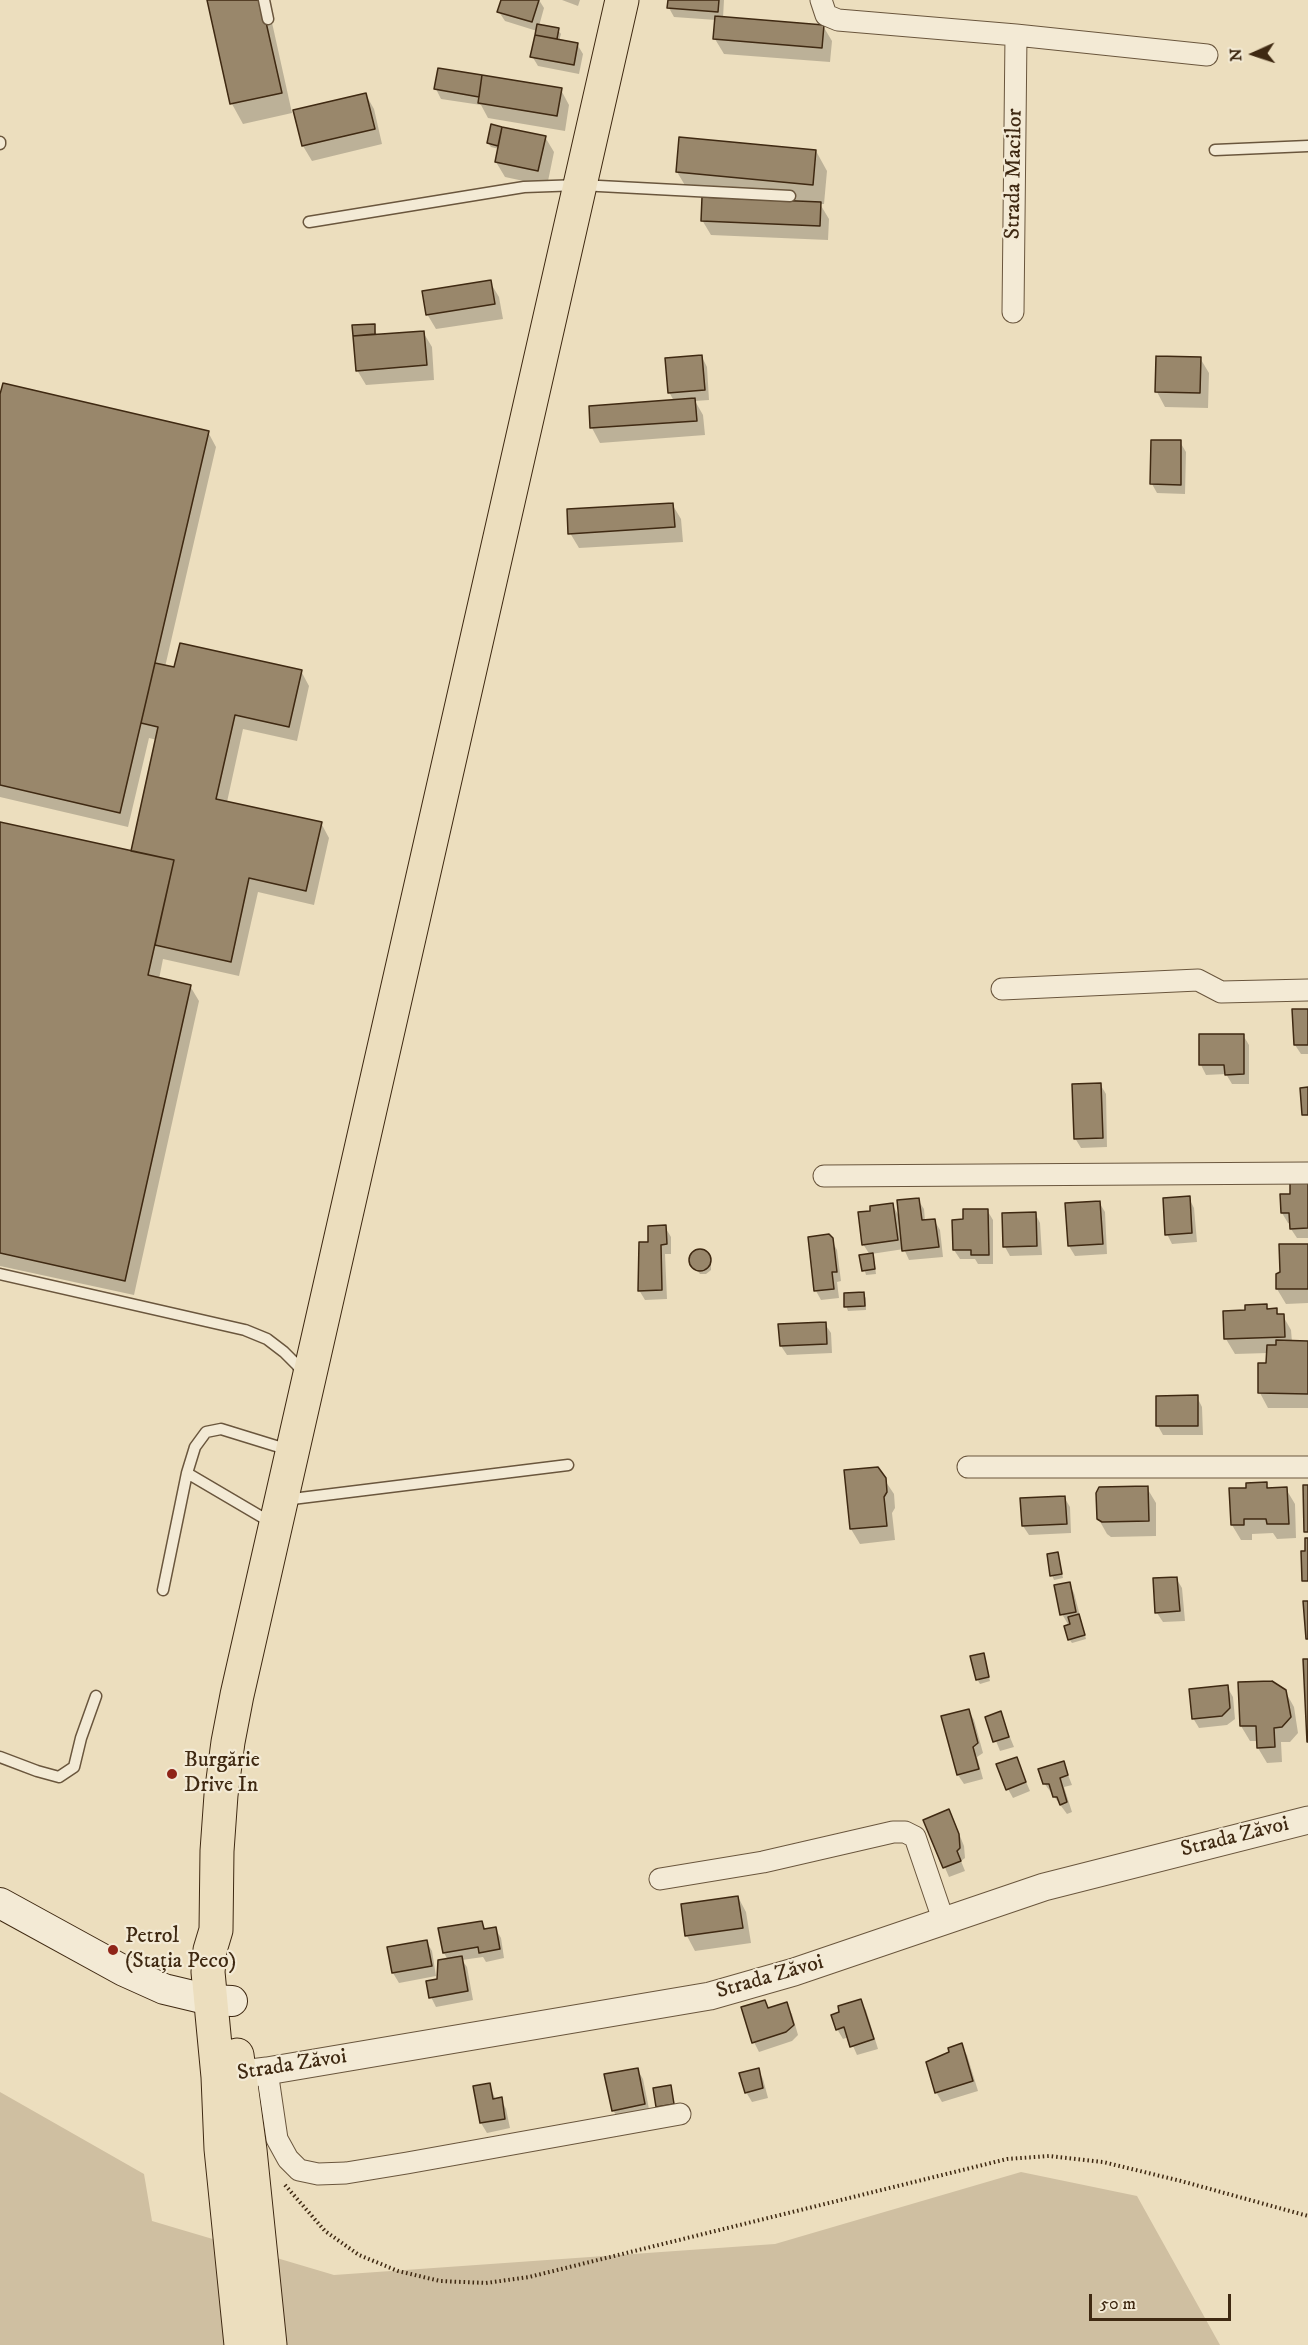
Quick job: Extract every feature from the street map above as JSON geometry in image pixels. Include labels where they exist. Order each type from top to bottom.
[{"type":"main road","points":[[241,2345],[236,2149],[241,2074],[221,2000],[208,1972],[210,1950],[216,1930],[217,1851],[228,1742],[278,1512],[622,0]]},
{"type":"main road","points":[[0,1903],[164,1989],[221,2000]]},
{"type":"main road","points":[[236,2149],[270,2345]]},
{"type":"street","points":[[821,0],[826,15],[838,20],[1016,35],[1207,55]]},
{"type":"street","name":"Strada Macilor","points":[[1013,312],[1016,35]]},
{"type":"street","points":[[1002,989],[1198,980],[1221,992],[1308,990]]},
{"type":"street","points":[[824,1176],[1308,1173]]},
{"type":"street","points":[[968,1467],[1308,1467]]},
{"type":"street","name":"Strada Zăvoi","points":[[241,2074],[710,1996],[794,1972],[1044,1887],[1308,1820]]},
{"type":"street","points":[[660,1879],[763,1862],[892,1832],[905,1832],[915,1837],[944,1922]]},
{"type":"street","points":[[241,2074],[288,2159],[299,2170],[318,2174],[346,2173],[407,2163],[680,2114]]},
{"type":"lane","points":[[264,0],[268,19]]},
{"type":"lane","points":[[1215,150],[1308,146]]},
{"type":"lane","points":[[309,222],[524,187],[580,185],[790,196]]},
{"type":"lane","points":[[0,1274],[245,1330],[267,1339],[284,1352],[297,1365],[308,1383]]},
{"type":"lane","points":[[164,1590],[187,1473],[195,1448],[206,1432],[221,1429],[292,1451]]},
{"type":"lane","points":[[187,1473],[278,1512],[568,1465]]},
{"type":"lane","points":[[0,1757],[59,1777],[74,1767],[96,1696]]},
{"type":"path","points":[[282,2181],[325,2231],[359,2255],[398,2271],[440,2281],[486,2283],[529,2277],[1007,2159],[1049,2156],[1103,2162],[1308,2216]]},
{"type":"shaded area","points":[[0,2092],[144,2174],[152,2221],[334,2275],[775,2244],[1021,2172],[1137,2196],[1220,2345],[0,2345]]},
{"type":"building","points":[[207,0],[261,0],[282,93],[230,104]]},
{"type":"building","points":[[501,0],[539,0],[532,22],[497,12]]},
{"type":"building","points":[[668,0],[719,0],[718,12],[667,8]]},
{"type":"building","points":[[715,16],[824,25],[822,48],[713,39]]},
{"type":"building","points":[[537,24],[559,28],[557,39],[535,35]]},
{"type":"building","points":[[535,35],[578,43],[574,65],[530,57]]},
{"type":"building","points":[[438,68],[482,75],[479,97],[434,89]]},
{"type":"building","points":[[482,75],[562,88],[557,116],[478,103]]},
{"type":"building","points":[[366,93],[375,129],[302,146],[293,110]]},
{"type":"building","points":[[491,124],[502,127],[498,146],[487,143]]},
{"type":"building","points":[[502,127],[546,136],[538,171],[495,162]]},
{"type":"building","points":[[679,137],[816,150],[813,185],[676,172]]},
{"type":"building","points":[[702,197],[821,202],[820,226],[701,221]]},
{"type":"building","points":[[491,280],[495,304],[426,315],[422,291]]},
{"type":"building","points":[[375,324],[375,334],[353,336],[352,325]]},
{"type":"building","points":[[424,331],[427,365],[356,371],[353,336]]},
{"type":"building","points":[[702,355],[705,390],[668,393],[665,358]]},
{"type":"building","points":[[1156,356],[1201,357],[1200,393],[1155,392]]},
{"type":"building","points":[[3,383],[209,431],[120,813],[0,785],[0,394]]},
{"type":"building","points":[[695,398],[697,421],[590,428],[589,406]]},
{"type":"building","points":[[1151,440],[1181,440],[1181,485],[1150,484]]},
{"type":"building","points":[[673,503],[675,527],[568,534],[567,509]]},
{"type":"building","points":[[180,643],[302,670],[289,727],[235,715],[216,799],[322,822],[306,891],[249,878],[231,962],[155,945],[174,860],[131,851],[158,727],[141,723],[155,663],[174,667]]},
{"type":"building","points":[[0,822],[174,860],[148,975],[191,985],[125,1281],[0,1253]]},
{"type":"building","points":[[1292,1009],[1308,1009],[1308,1045],[1294,1045]]},
{"type":"building","points":[[1199,1034],[1244,1034],[1244,1074],[1225,1075],[1224,1065],[1199,1065]]},
{"type":"building","points":[[1101,1083],[1103,1138],[1074,1139],[1072,1084]]},
{"type":"building","points":[[1308,1087],[1308,1115],[1302,1115],[1300,1088]]},
{"type":"building","points":[[1290,1183],[1308,1183],[1308,1228],[1290,1229],[1289,1213],[1281,1213],[1280,1194],[1290,1194]]},
{"type":"building","points":[[1190,1196],[1192,1233],[1165,1235],[1163,1198]]},
{"type":"building","points":[[919,1198],[922,1220],[935,1219],[939,1247],[902,1251],[897,1200]]},
{"type":"building","points":[[1100,1201],[1103,1244],[1068,1246],[1065,1203]]},
{"type":"building","points":[[893,1203],[898,1240],[862,1245],[858,1212],[870,1211],[870,1206]]},
{"type":"building","points":[[963,1209],[988,1209],[989,1255],[971,1255],[971,1250],[953,1250],[952,1220],[963,1219]]},
{"type":"building","points":[[1036,1212],[1037,1246],[1003,1247],[1002,1213]]},
{"type":"building","points":[[666,1225],[667,1244],[661,1245],[662,1290],[638,1291],[639,1242],[648,1242],[648,1226]]},
{"type":"building","points":[[829,1234],[833,1238],[837,1272],[832,1272],[834,1289],[814,1291],[808,1237]]},
{"type":"building","points":[[1279,1244],[1308,1244],[1308,1289],[1276,1289],[1276,1274],[1280,1272]]},
{"type":"building","points":[[700,1249],[708,1252],[711,1260],[708,1268],[700,1271],[692,1268],[689,1260],[692,1252]]},
{"type":"building","points":[[873,1253],[875,1269],[862,1271],[859,1255]]},
{"type":"building","points":[[864,1292],[865,1306],[844,1307],[844,1293]]},
{"type":"building","points":[[1267,1304],[1267,1309],[1277,1308],[1277,1314],[1284,1314],[1285,1337],[1224,1339],[1223,1311],[1245,1310],[1245,1305]]},
{"type":"building","points":[[826,1322],[827,1344],[780,1346],[778,1324]]},
{"type":"building","points":[[1276,1340],[1308,1341],[1308,1394],[1258,1393],[1258,1363],[1266,1363],[1267,1345],[1276,1345]]},
{"type":"building","points":[[1198,1395],[1198,1426],[1156,1426],[1156,1396]]},
{"type":"building","points":[[878,1467],[886,1478],[887,1492],[884,1497],[887,1526],[850,1529],[844,1470]]},
{"type":"building","points":[[1267,1482],[1267,1488],[1287,1487],[1289,1524],[1267,1524],[1266,1519],[1244,1519],[1244,1525],[1231,1525],[1229,1488],[1246,1488],[1246,1483]]},
{"type":"building","points":[[1303,1485],[1308,1485],[1308,1532],[1304,1532]]},
{"type":"building","points":[[1148,1486],[1149,1521],[1102,1522],[1097,1519],[1096,1493],[1099,1487]]},
{"type":"building","points":[[1065,1496],[1067,1524],[1022,1526],[1020,1498]]},
{"type":"building","points":[[1305,1538],[1308,1538],[1308,1581],[1302,1581],[1301,1551],[1305,1551]]},
{"type":"building","points":[[1058,1552],[1062,1574],[1050,1576],[1047,1554]]},
{"type":"building","points":[[1177,1577],[1180,1611],[1155,1613],[1153,1578]]},
{"type":"building","points":[[1070,1582],[1076,1612],[1060,1615],[1054,1585]]},
{"type":"building","points":[[1303,1601],[1308,1601],[1308,1639],[1306,1639]]},
{"type":"building","points":[[1079,1614],[1085,1635],[1068,1640],[1064,1626],[1070,1624],[1068,1617]]},
{"type":"building","points":[[984,1653],[989,1677],[976,1680],[970,1656]]},
{"type":"building","points":[[1303,1659],[1308,1659],[1308,1742],[1307,1742]]},
{"type":"building","points":[[1272,1681],[1286,1690],[1291,1717],[1282,1727],[1274,1728],[1275,1747],[1257,1748],[1256,1726],[1240,1726],[1238,1682]]},
{"type":"building","points":[[1228,1685],[1230,1708],[1222,1716],[1192,1719],[1189,1689]]},
{"type":"building","points":[[969,1709],[978,1743],[973,1747],[979,1769],[957,1775],[941,1716]]},
{"type":"building","points":[[1001,1711],[1009,1737],[993,1742],[985,1717]]},
{"type":"building","points":[[1017,1757],[1026,1782],[1006,1790],[996,1764]]},
{"type":"building","points":[[1064,1761],[1068,1775],[1060,1778],[1067,1802],[1060,1805],[1057,1797],[1053,1797],[1049,1784],[1043,1784],[1038,1769]]},
{"type":"building","points":[[949,1809],[959,1834],[960,1848],[957,1851],[961,1861],[943,1868],[923,1820]]},
{"type":"building","points":[[738,1896],[743,1928],[685,1936],[681,1904]]},
{"type":"building","points":[[482,1921],[484,1929],[496,1927],[500,1949],[479,1953],[478,1947],[443,1953],[438,1928]]},
{"type":"building","points":[[427,1940],[432,1966],[392,1973],[387,1947]]},
{"type":"building","points":[[462,1956],[468,1991],[429,1998],[426,1981],[437,1979],[438,1960]]},
{"type":"building","points":[[861,1999],[874,2039],[850,2047],[844,2027],[836,2030],[831,2015],[839,2012],[838,2006]]},
{"type":"building","points":[[765,2000],[768,2008],[787,2002],[794,2025],[786,2032],[752,2043],[741,2007]]},
{"type":"building","points":[[962,2043],[973,2081],[935,2093],[926,2062],[949,2052],[948,2048]]},
{"type":"building","points":[[638,2068],[645,2104],[612,2111],[604,2074]]},
{"type":"building","points":[[759,2068],[763,2088],[745,2093],[739,2073]]},
{"type":"building","points":[[490,2083],[493,2099],[502,2097],[505,2119],[480,2123],[473,2086]]},
{"type":"building","points":[[671,2085],[674,2104],[656,2107],[653,2088]]},
{"type":"place","name":"Burgărie Drive In","points":[[172,1774]]},
{"type":"place","name":"Petrol (Stația Peco)","points":[[113,1950]]}]
